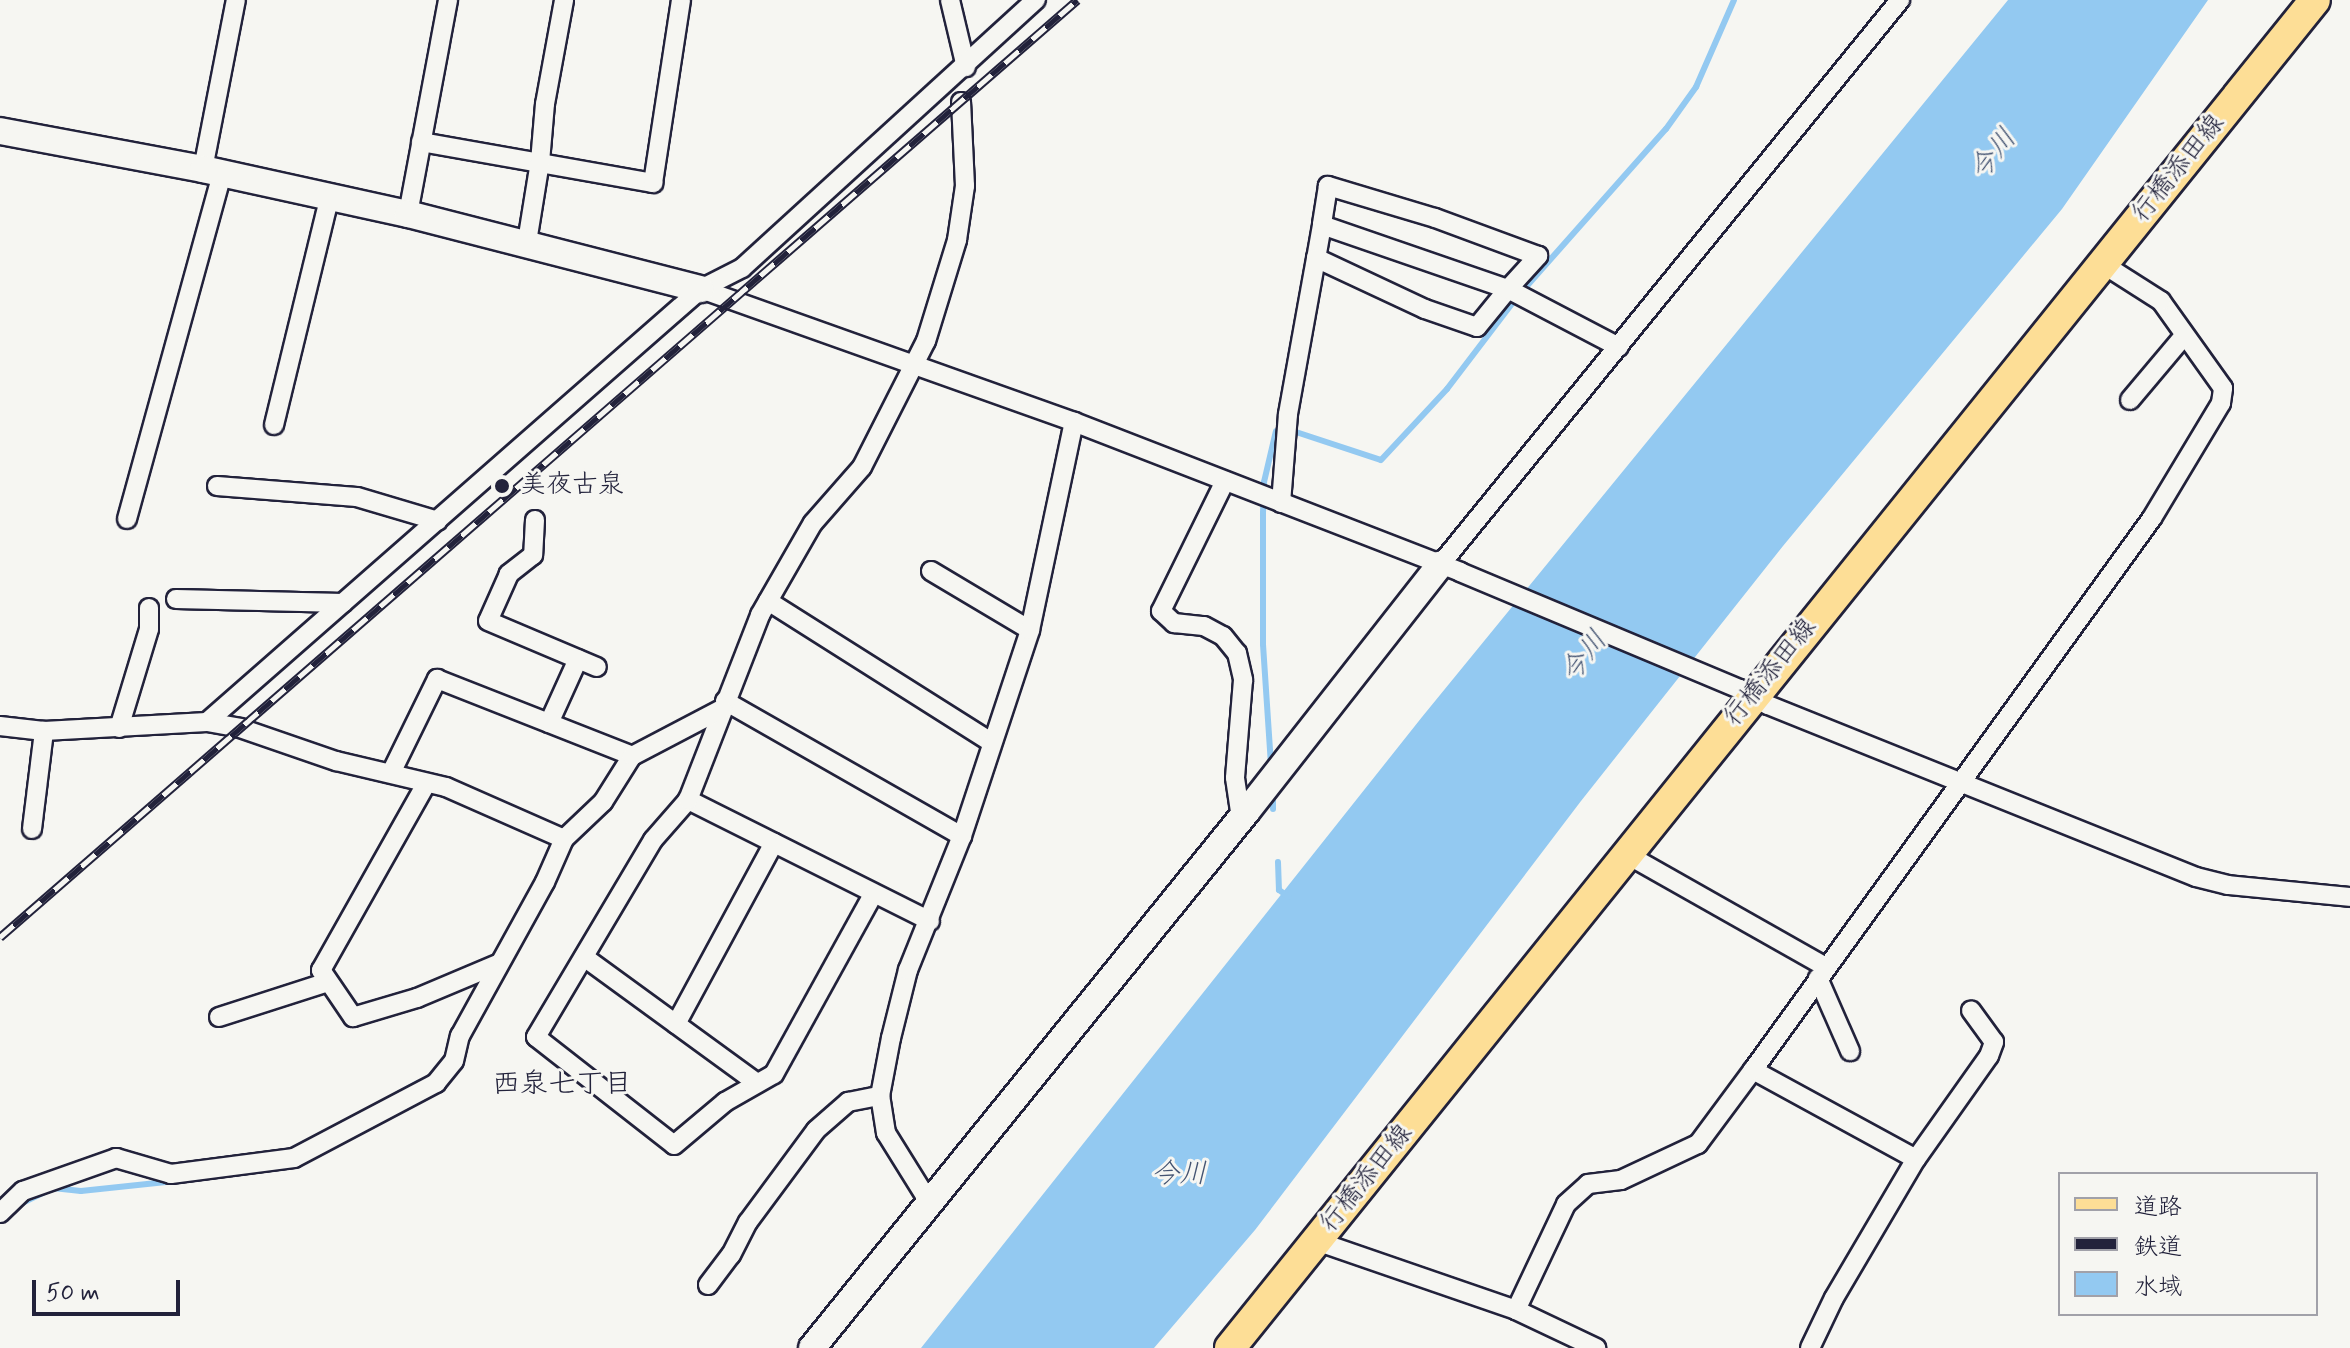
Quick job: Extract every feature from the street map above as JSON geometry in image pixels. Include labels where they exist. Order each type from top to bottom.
[{"type":"main road","name":"行橋添田線","points":[[1230,1348],[1628,855],[1746,693],[2103,264],[2315,0]]},
{"type":"street","points":[[127,519],[212,171],[236,0]]},
{"type":"street","points":[[408,214],[448,0]]},
{"type":"street","points":[[527,242],[540,162],[545,104],[564,0]]},
{"type":"street","points":[[421,142],[653,183],[681,0]]},
{"type":"street","points":[[950,0],[966,67]]},
{"type":"street","points":[[812,1348],[1286,762],[1450,569],[1619,347],[1900,0]]},
{"type":"street","points":[[207,722],[701,289],[742,268],[966,67],[1030,4]]},
{"type":"street","points":[[873,895],[774,1074],[702,1119],[674,1145],[536,1037],[653,840],[688,800],[723,705],[768,601],[813,523],[862,467],[926,341],[957,240],[965,186],[961,102]]},
{"type":"street","points":[[0,131],[330,196],[527,242],[701,289],[1074,422],[1450,569],[1960,784],[2196,877],[2228,885],[2350,897]]},
{"type":"street","points":[[1279,502],[1288,414],[1328,186],[1435,218],[1538,256],[1477,327],[1425,309],[1316,258]]},
{"type":"street","points":[[274,425],[330,196]]},
{"type":"street","points":[[1322,225],[1508,289],[1619,347]]},
{"type":"street","points":[[1516,1310],[1566,1204],[1588,1184],[1621,1180],[1698,1144],[2152,518],[2213,419],[2223,388],[2183,337],[2161,301],[2103,264]]},
{"type":"street","points":[[2130,400],[2183,337]]},
{"type":"street","points":[[929,1202],[886,1133],[880,1096],[902,986],[962,836],[1030,630],[1074,422]]},
{"type":"street","points":[[1225,481],[1161,611],[1174,623],[1204,626],[1223,636],[1237,653],[1243,680],[1235,778],[1244,814]]},
{"type":"street","points":[[217,486],[357,497],[438,521]]},
{"type":"street","points":[[535,520],[533,555],[509,574],[488,621],[597,667]]},
{"type":"street","points":[[931,571],[1030,630]]},
{"type":"street","points":[[176,599],[343,603]]},
{"type":"street","points":[[768,601],[991,742]]},
{"type":"street","points":[[119,728],[149,629],[149,608]]},
{"type":"street","points":[[149,629],[169,629]]},
{"type":"street","points":[[549,723],[578,659]]},
{"type":"street","points":[[391,773],[437,679],[632,756]]},
{"type":"street","points":[[426,784],[321,970],[353,1017],[417,998],[498,964],[505,958],[564,839],[603,802],[632,756],[723,705]]},
{"type":"street","points":[[723,705],[962,836]]},
{"type":"street","points":[[0,726],[44,731],[207,722],[280,740],[336,761],[446,787],[564,839]]},
{"type":"street","points":[[32,829],[44,731]]},
{"type":"street","points":[[688,800],[930,921]]},
{"type":"street","points":[[676,1024],[774,843]]},
{"type":"street","points":[[1628,855],[1822,972],[1850,1051]]},
{"type":"street","points":[[584,957],[757,1083]]},
{"type":"street","points":[[0,1213],[23,1191],[116,1158],[171,1174],[294,1158],[436,1083],[447,1072],[460,1036],[498,964]]},
{"type":"street","points":[[219,1017],[328,982]]},
{"type":"street","points":[[1810,1348],[1834,1298],[1916,1159],[1989,1056],[1994,1042],[1971,1010]]},
{"type":"street","points":[[1753,1070],[1916,1159]]},
{"type":"street","points":[[708,1285],[731,1255],[748,1222],[816,1130],[848,1102],[880,1096]]},
{"type":"street","points":[[1316,1241],[1516,1310],[1596,1348]]},
{"type":"water","name":"今川","points":[[2008,0],[2208,0],[2062,209],[1783,546],[1581,801],[1255,1230],[1154,1348],[921,1348],[1422,717]]},
{"type":"waterway","points":[[1526,287],[1666,129],[1696,87],[1734,0]]},
{"type":"waterway","points":[[1296,432],[1381,460],[1447,389],[1514,301]]},
{"type":"waterway","points":[[1271,765],[1263,644],[1263,513],[1264,482],[1276,431]]},
{"type":"waterway","points":[[1273,793],[1273,809]]},
{"type":"waterway","points":[[1278,862],[1279,890],[1289,897]]},
{"type":"waterway","points":[[396,1095],[418,1083]]},
{"type":"waterway","points":[[16,1206],[53,1188],[81,1191],[175,1181]]},
{"type":"railway","points":[[0,937],[1077,0]]},
{"type":"place","name":"美夜古泉","points":[[502,486]]},
{"type":"district","name":"西泉七丁目","points":[[562,1085]]}]
